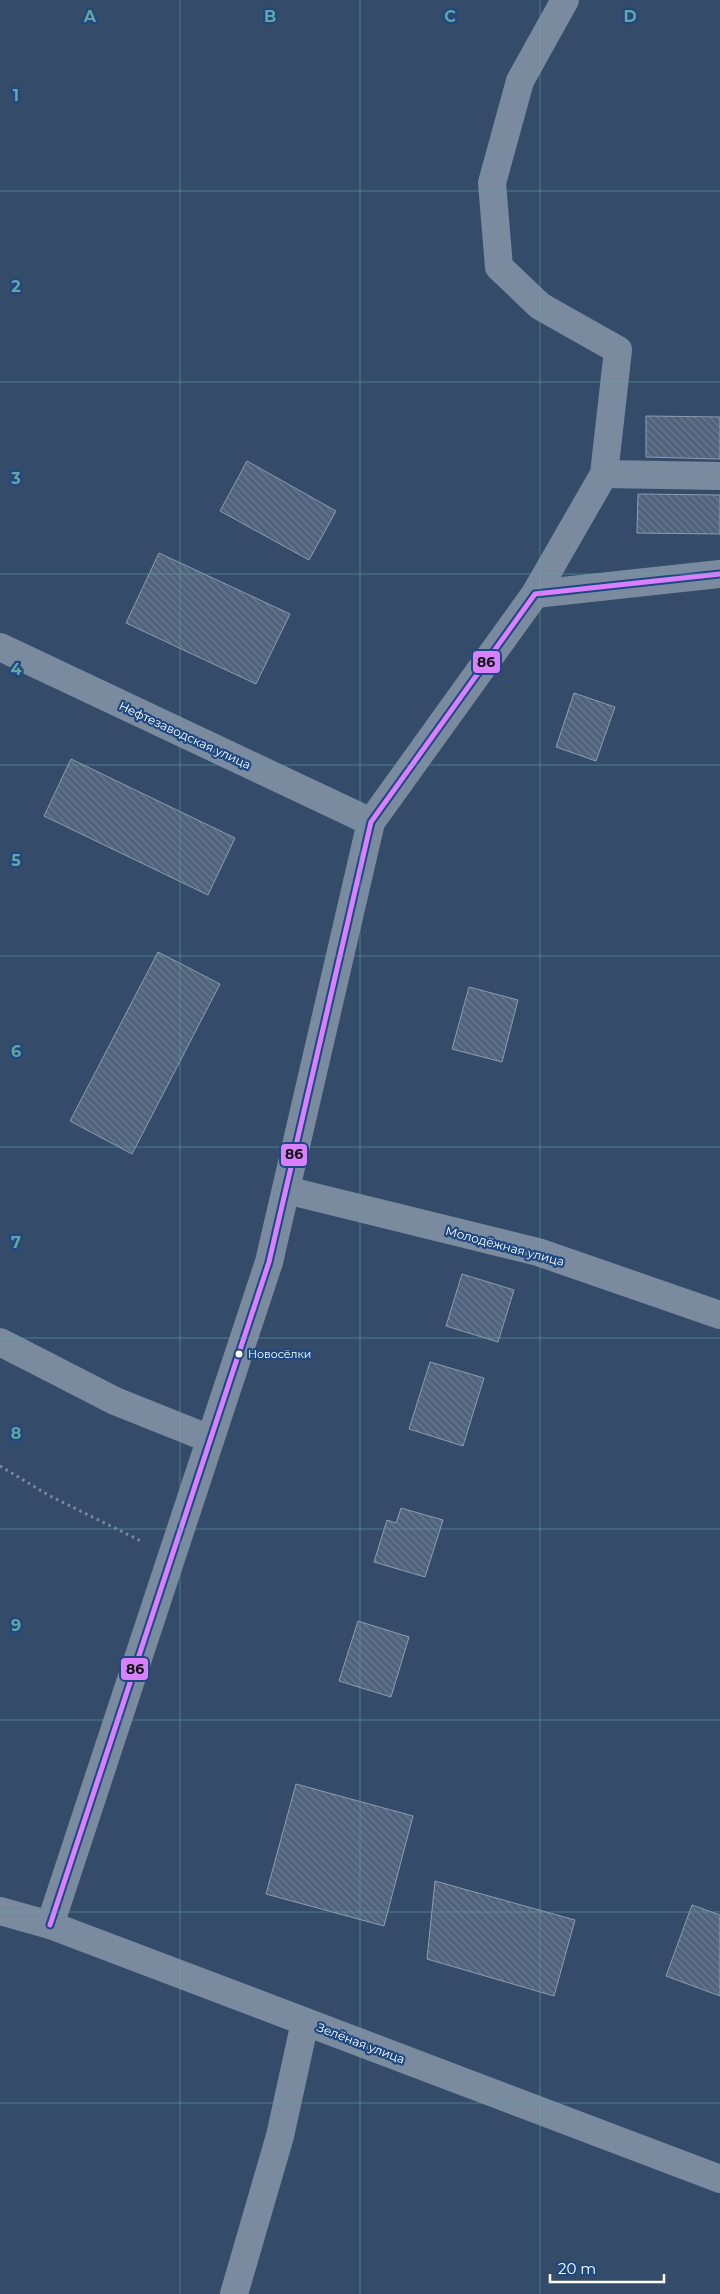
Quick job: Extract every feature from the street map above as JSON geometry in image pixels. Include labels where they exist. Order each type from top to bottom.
[{"type":"street","points":[[50,1925],[269,1262],[371,822],[535,594],[604,474],[618,350],[540,306],[499,268],[492,183],[520,81],[565,0]]},
{"type":"street","points":[[604,474],[720,476]]},
{"type":"street","points":[[535,594],[720,574]]},
{"type":"street","name":"Нефтезаводская улица","points":[[0,647],[371,822]]},
{"type":"street","name":"Молодёжная улица","points":[[286,1190],[538,1252],[720,1315]]},
{"type":"street","points":[[0,1342],[116,1401],[210,1439]]},
{"type":"street","name":"Зелёная улица","points":[[0,1911],[50,1925],[720,2179]]},
{"type":"street","points":[[234,2294],[280,2136],[305,2022]]},
{"type":"path","points":[[0,1466],[50,1496],[171,1556]]},
{"type":"building","points":[[646,416],[720,417],[720,459],[646,457]]},
{"type":"building","points":[[247,461],[336,511],[309,560],[220,511]]},
{"type":"building","points":[[638,494],[720,495],[720,534],[637,533]]},
{"type":"building","points":[[159,553],[290,614],[256,684],[126,623]]},
{"type":"building","points":[[574,693],[615,707],[596,761],[556,747]]},
{"type":"building","points":[[71,759],[235,838],[208,895],[44,816]]},
{"type":"building","points":[[158,952],[220,984],[132,1154],[70,1121]]},
{"type":"building","points":[[469,987],[518,1000],[502,1062],[452,1049]]},
{"type":"building","points":[[462,1274],[514,1290],[498,1342],[446,1326]]},
{"type":"building","points":[[430,1362],[484,1378],[463,1446],[409,1429]]},
{"type":"building","points":[[401,1508],[443,1520],[425,1577],[374,1562],[387,1520],[396,1523]]},
{"type":"building","points":[[358,1621],[409,1637],[391,1697],[339,1681]]},
{"type":"building","points":[[296,1784],[413,1816],[384,1926],[266,1894]]},
{"type":"building","points":[[435,1881],[575,1920],[554,1996],[427,1959]]},
{"type":"building","points":[[692,1905],[720,1915],[720,1996],[666,1976]]},
{"type":"transit line","name":"86","points":[[50,1925],[269,1262],[371,822],[535,594],[720,574]]},
{"type":"place","name":"Новосёлки","points":[[239,1354]]}]
